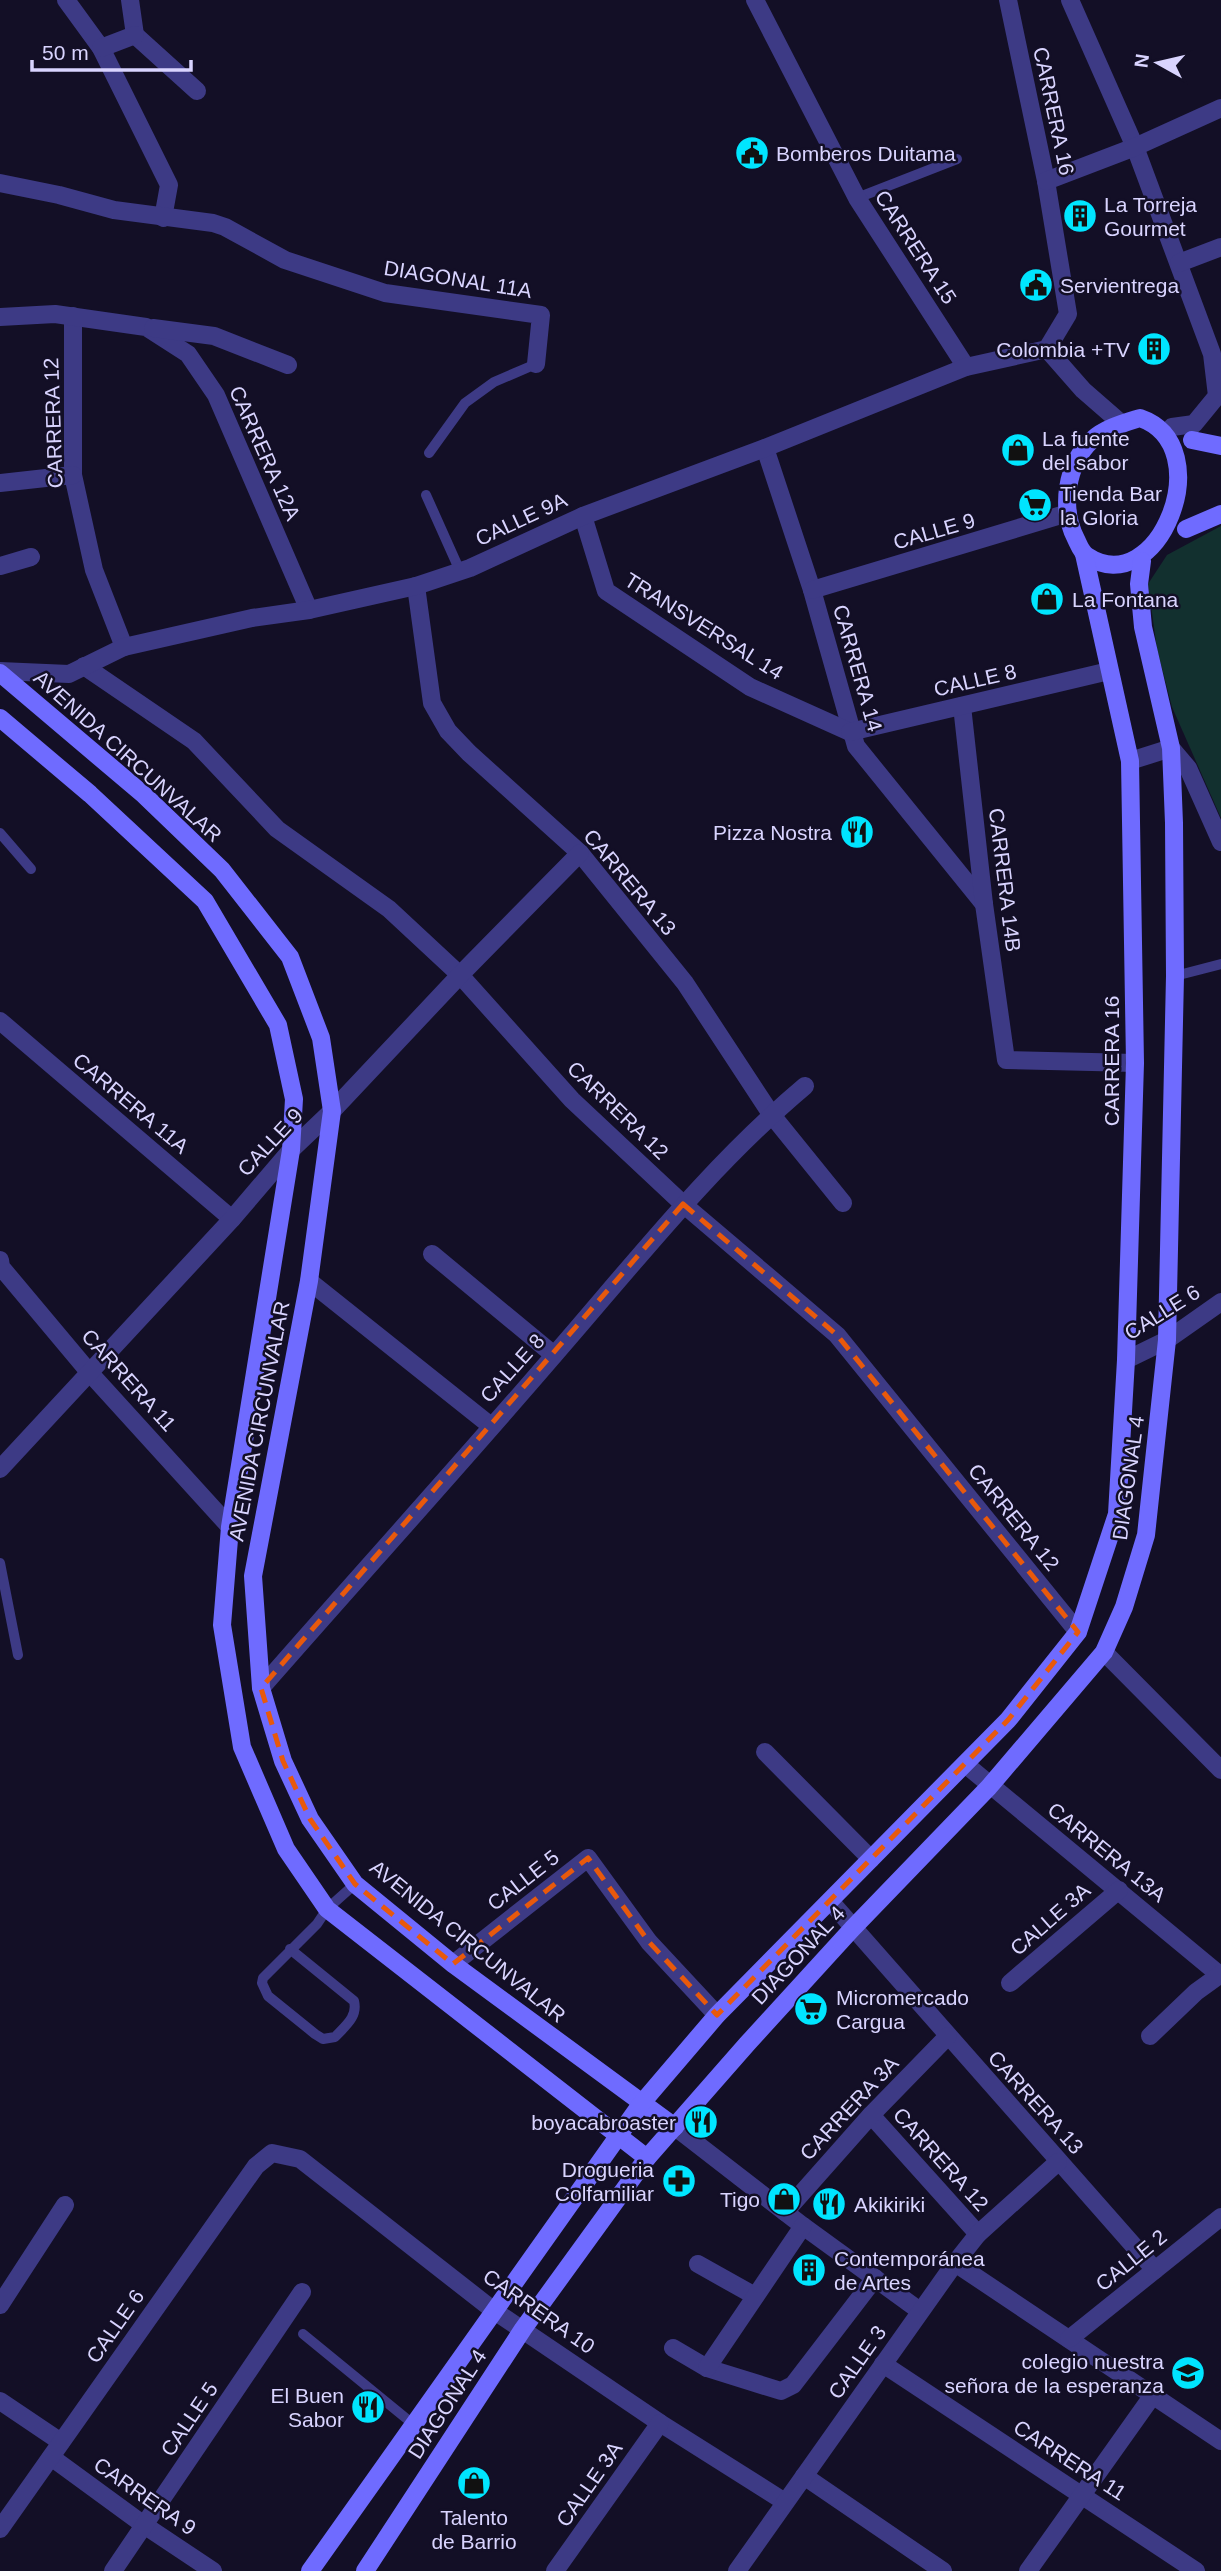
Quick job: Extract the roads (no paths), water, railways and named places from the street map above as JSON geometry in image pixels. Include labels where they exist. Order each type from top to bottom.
[{"type":"main road","points":[[1068,513],[1069,483],[1080,454],[1092,439],[1122,424],[1140,418],[1172,427],[1192,440],[1221,446]]},
{"type":"main road","points":[[1192,440],[1204,464]]},
{"type":"main road","points":[[1183,530],[1201,502]]},
{"type":"main road","name":"CARRERA 16","points":[[1068,513],[1072,532],[1084,554],[1130,761],[1135,1063],[1126,1360]]},
{"type":"main road","points":[[1084,554],[1109,566],[1142,561],[1183,530],[1221,514]]},
{"type":"main road","points":[[1142,561],[1139,584],[1143,627],[1171,748],[1174,823],[1175,976],[1167,1340]]},
{"type":"main road","name":"AVENIDA CIRCUNVALAR","points":[[0,672],[144,795],[222,870],[290,957],[321,1038],[332,1111],[309,1281],[253,1576],[261,1688],[283,1761],[310,1819],[355,1884],[453,1964],[675,2127]]},
{"type":"main road","name":"AVENIDA CIRCUNVALAR","points":[[0,718],[90,794],[205,901],[278,1026],[294,1099],[291,1150],[230,1527],[222,1625],[242,1747],[286,1849],[327,1909],[647,2158]]},
{"type":"main road","name":"DIAGONAL 4","points":[[365,2571],[523,2329],[647,2158],[747,2043],[852,1929],[989,1787],[1104,1652],[1124,1607],[1146,1535],[1167,1340]]},
{"type":"main road","name":"DIAGONAL 4","points":[[310,2571],[641,2104],[717,2015],[1008,1720],[1078,1632],[1117,1514],[1126,1360]]},
{"type":"street","points":[[66,0],[101,48],[169,185],[163,218]]},
{"type":"street","points":[[130,0],[135,35],[197,91]]},
{"type":"street","name":"CARRERA 15","points":[[755,0],[857,198],[966,366]]},
{"type":"street","name":"CARRERA 16","points":[[1008,0],[1046,181],[1068,314],[1047,349]]},
{"type":"street","points":[[1070,0],[1135,147],[1213,354],[1217,396],[1194,424],[1172,427]]},
{"type":"street","points":[[101,48],[135,35]]},
{"type":"street","points":[[1046,181],[1135,147],[1221,108]]},
{"type":"street","name":"DIAGONAL 11A","points":[[0,183],[114,210],[213,223],[285,260],[385,293],[541,316],[536,364]]},
{"type":"street","points":[[1179,263],[1221,247]]},
{"type":"street","name":"CARRERA 12A","points":[[0,317],[55,314],[146,327],[188,354],[216,395],[309,610]]},
{"type":"street","name":"CARRERA 12","points":[[73,316],[73,475],[94,570],[124,647]]},
{"type":"street","points":[[146,327],[214,336],[288,365]]},
{"type":"street","points":[[1047,349],[1083,390],[1122,424]]},
{"type":"street","name":"CALLE 9A","points":[[0,672],[69,674],[124,647],[252,618],[309,610],[416,586],[460,571],[583,516],[765,449],[966,366],[1047,349]]},
{"type":"street","name":"CARRERA 14","points":[[765,449],[812,590],[856,746],[984,904]]},
{"type":"street","points":[[0,484],[73,475]]},
{"type":"street","name":"CALLE 9","points":[[812,590],[1068,513]]},
{"type":"street","name":"TRANSVERSAL 14","points":[[583,516],[606,591],[750,687],[850,732]]},
{"type":"street","points":[[0,566],[31,556]]},
{"type":"street","name":"CARRERA 13","points":[[416,586],[432,703],[448,731],[469,754],[580,853],[684,982],[771,1114],[843,1203]]},
{"type":"street","name":"CARRERA 12","points":[[84,666],[194,741],[277,829],[389,909],[460,975],[572,1100],[683,1204],[837,1335],[1078,1632]]},
{"type":"street","name":"CALLE 8","points":[[850,732],[1110,671]]},
{"type":"street","name":"CARRERA 14B","points":[[962,706],[984,904],[1006,1060],[1135,1063]]},
{"type":"street","points":[[1130,761],[1171,748],[1188,768],[1221,842]]},
{"type":"street","name":"CALLE 9","points":[[0,1469],[232,1219],[291,1150],[332,1111],[580,853]]},
{"type":"street","name":"CARRERA 11A","points":[[0,1021],[232,1219]]},
{"type":"street","name":"CALLE 8","points":[[261,1688],[683,1204],[771,1114],[805,1086]]},
{"type":"street","points":[[432,1254],[554,1355]]},
{"type":"street","name":"CARRERA 11","points":[[0,1260],[1,1267],[89,1372],[230,1527]]},
{"type":"street","points":[[309,1281],[491,1426]]},
{"type":"street","name":"CALLE 6","points":[[1126,1360],[1167,1340],[1221,1302]]},
{"type":"street","points":[[1104,1652],[1221,1770]]},
{"type":"street","points":[[765,1752],[871,1859]]},
{"type":"street","name":"CARRERA 13A","points":[[965,1764],[989,1787],[1221,1975]]},
{"type":"street","name":"CALLE 5","points":[[453,1964],[588,1858],[649,1942],[717,2015]]},
{"type":"street","name":"CALLE 3A","points":[[1010,1983],[1119,1890]]},
{"type":"street","name":"CARRERA 13","points":[[830,1901],[1155,2270]]},
{"type":"street","points":[[1150,2036],[1196,1992],[1221,1975]]},
{"type":"street","name":"CARRERA 3A","points":[[785,2212],[871,2115],[948,2036]]},
{"type":"street","name":"CARRERA 12","points":[[871,2115],[978,2234]]},
{"type":"street","points":[[675,2127],[803,2226],[920,2311]]},
{"type":"street","name":"CALLE 6","points":[[0,2529],[256,2166],[272,2153]]},
{"type":"street","name":"CARRERA 10","points":[[272,2153],[300,2159],[493,2310],[660,2423],[785,2502]]},
{"type":"street","name":"CALLE 3","points":[[737,2571],[955,2263],[978,2234],[1058,2162]]},
{"type":"street","points":[[0,2305],[65,2206]]},
{"type":"street","name":"CALLE 2","points":[[1069,2339],[1219,2222]]},
{"type":"street","points":[[707,2368],[803,2226]]},
{"type":"street","points":[[955,2263],[1221,2441]]},
{"type":"street","points":[[698,2264],[755,2296]]},
{"type":"street","points":[[673,2348],[707,2368],[781,2391],[793,2385],[875,2278]]},
{"type":"street","name":"CALLE 5","points":[[113,2571],[302,2292]]},
{"type":"street","name":"CARRERA 11","points":[[883,2364],[1196,2571]]},
{"type":"street","points":[[1028,2571],[1153,2395]]},
{"type":"street","name":"CARRERA 9","points":[[0,2401],[144,2525],[213,2571]]},
{"type":"street","name":"CALLE 3A","points":[[555,2571],[660,2423]]},
{"type":"street","points":[[804,2476],[943,2571]]},
{"type":"lane","points":[[857,198],[957,159]]},
{"type":"lane","points":[[429,453],[465,403],[494,382],[536,364]]},
{"type":"lane","points":[[426,495],[460,571]]},
{"type":"lane","points":[[0,833],[31,869]]},
{"type":"lane","points":[[1175,976],[1221,964]]},
{"type":"lane","points":[[0,1563],[18,1655]]},
{"type":"lane","points":[[290,1949],[354,2001],[356,2010],[353,2017],[335,2038],[323,2039],[315,2034],[263,1990],[263,1978],[290,1949],[317,1924],[327,1909],[355,1884]]},
{"type":"lane","points":[[303,2334],[413,2424]]},
{"type":"place","name":"Bomberos Duitama","points":[[752,153]]},
{"type":"place","name":"La Torreja Gourmet","points":[[1080,216]]},
{"type":"place","name":"Servientrega","points":[[1036,285]]},
{"type":"place","name":"Colombia +TV","points":[[1154,349]]},
{"type":"place","name":"La fuente del sabor","points":[[1018,450]]},
{"type":"place","name":"Tienda Bar la Gloria","points":[[1035,505]]},
{"type":"place","name":"La Fontana","points":[[1047,599]]},
{"type":"place","name":"Pizza Nostra","points":[[857,832]]},
{"type":"place","name":"Micromercado Cargua","points":[[811,2009]]},
{"type":"place","name":"boyacabroaster","points":[[701,2122]]},
{"type":"place","name":"Drogueria Colfamiliar","points":[[679,2181]]},
{"type":"place","name":"Tigo","points":[[784,2199]]},
{"type":"place","name":"Akikiriki","points":[[829,2204]]},
{"type":"place","name":"Contemporánea de Artes","points":[[809,2270]]},
{"type":"place","name":"colegio nuestra señora de la esperanza","points":[[1188,2373]]},
{"type":"place","name":"El Buen Sabor","points":[[368,2407]]},
{"type":"place","name":"Talento de Barrio","points":[[474,2483]]}]
